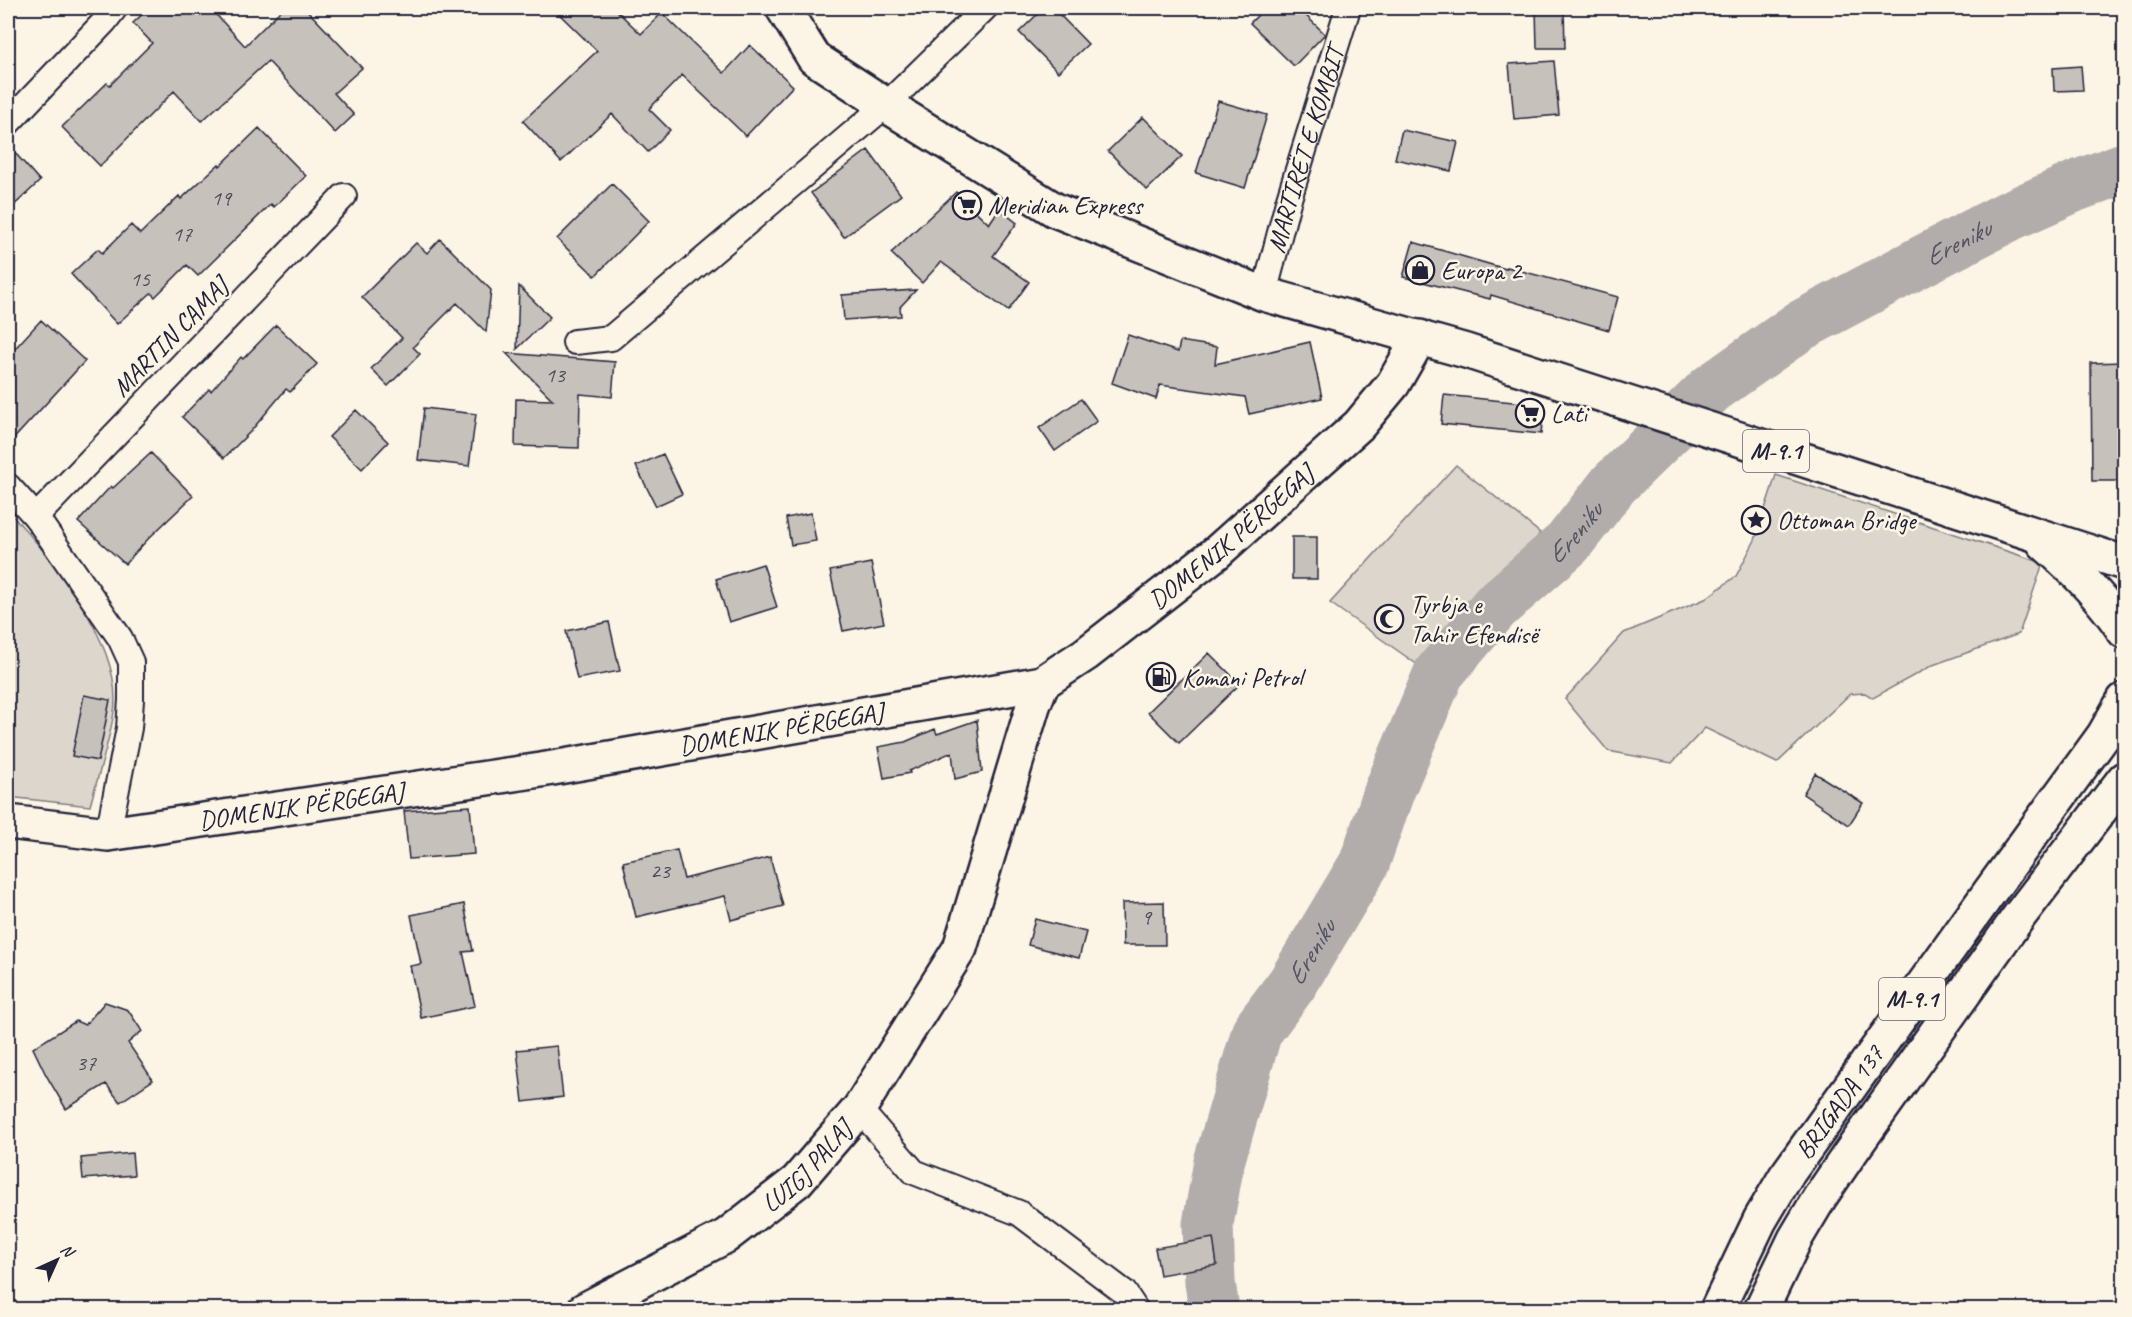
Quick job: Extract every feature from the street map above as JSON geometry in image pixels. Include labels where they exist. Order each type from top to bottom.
[{"type":"main road","name":"M-9.1","points":[[783,8],[814,58],[1055,210],[1264,294],[1420,337],[2124,562]]},
{"type":"main road","name":"DOMENIK PËRGEGAJ","points":[[8,822],[108,834],[541,770],[1042,683],[1086,654],[1216,553],[1351,432],[1393,384],[1420,337]]},
{"type":"main road","name":"M-9.1","points":[[2030,533],[2072,567],[2112,613],[2124,631]]},
{"type":"main road","name":"LUIGJ PALAJ","points":[[584,1310],[726,1236],[797,1181],[859,1109],[960,948],[1042,683]]},
{"type":"main road","name":"BRIGADA 137","points":[[1717,1310],[1760,1220],[1786,1176],[2104,735],[2124,700]]},
{"type":"main road","name":"BRIGADA 137","points":[[1761,1310],[1795,1239],[1842,1164],[2020,915],[2124,779]]},
{"type":"street","points":[[8,123],[115,8]]},
{"type":"street","points":[[575,342],[611,338],[886,105],[986,8]]},
{"type":"street","name":"MARTIRËT E KOMBIT","points":[[1264,294],[1288,202],[1348,8]]},
{"type":"street","name":"MARTIN CAMAJ","points":[[36,517],[344,196]]},
{"type":"street","points":[[8,486],[36,517],[120,638],[131,662],[129,728],[108,834]]},
{"type":"street","points":[[859,1109],[914,1172],[1019,1213],[1124,1292],[1136,1310]]},
{"type":"shaded area","points":[[1456,465],[1540,533],[1445,684],[1330,603]]},
{"type":"shaded area","points":[[1776,475],[2043,563],[2019,634],[1933,665],[1873,698],[1865,693],[1850,694],[1777,763],[1705,728],[1672,763],[1608,751],[1565,699],[1624,633],[1705,599],[1736,576],[1755,540]]},
{"type":"shaded area","points":[[8,511],[63,577],[96,631],[108,659],[114,686],[114,712],[90,806],[8,797]]},
{"type":"building","points":[[149,8],[210,8],[245,46],[283,8],[305,8],[362,68],[334,93],[354,115],[335,133],[268,61],[202,121],[174,91],[100,166],[62,127],[107,83],[110,85],[152,43],[133,23]]},
{"type":"building","points":[[553,8],[614,8],[641,34],[662,13],[724,73],[750,45],[793,86],[746,136],[682,75],[649,109],[670,130],[648,152],[612,114],[561,162],[523,121],[597,51]]},
{"type":"building","points":[[1044,8],[1053,8],[1088,44],[1058,72],[1019,32]]},
{"type":"building","points":[[1265,8],[1298,8],[1325,34],[1294,66],[1250,23]]},
{"type":"building","points":[[1536,8],[1564,8],[1565,48],[1537,48]]},
{"type":"building","points":[[1554,61],[1559,115],[1514,119],[1509,64]]},
{"type":"building","points":[[2081,66],[2083,90],[2054,91],[2053,68]]},
{"type":"building","points":[[1218,101],[1267,115],[1245,188],[1196,173]]},
{"type":"building","points":[[1143,117],[1182,156],[1147,190],[1108,151]]},
{"type":"building","points":[[259,128],[306,176],[274,207],[271,204],[198,276],[187,265],[155,297],[151,293],[117,324],[71,274],[98,249],[102,253],[131,225],[140,234],[179,196],[181,199],[219,164],[220,166]]},
{"type":"building","points":[[1402,130],[1458,142],[1451,171],[1395,159]]},
{"type":"building","points":[[8,145],[40,181],[8,211]]},
{"type":"building","points":[[868,150],[901,195],[844,237],[811,193]]},
{"type":"building","points":[[612,184],[649,221],[595,276],[557,239]]},
{"type":"building","points":[[956,192],[989,224],[999,209],[1017,223],[993,256],[1029,282],[1008,311],[941,262],[922,283],[891,253]]},
{"type":"building","points":[[440,239],[491,290],[486,332],[457,303],[413,347],[420,354],[388,386],[371,369],[402,338],[362,297],[416,243],[427,253]]},
{"type":"building","points":[[1413,242],[1506,269],[1507,267],[1618,297],[1609,330],[1491,295],[1490,299],[1403,277]]},
{"type":"building","points":[[519,286],[550,317],[517,349]]},
{"type":"building","points":[[916,290],[900,307],[901,316],[844,320],[842,295]]},
{"type":"building","points":[[41,320],[85,361],[8,445],[8,356]]},
{"type":"building","points":[[276,325],[317,364],[290,392],[286,389],[251,431],[224,458],[182,417]]},
{"type":"building","points":[[1128,335],[1178,352],[1180,341],[1217,347],[1215,364],[1310,342],[1322,398],[1249,414],[1245,397],[1160,385],[1156,399],[1112,383]]},
{"type":"building","points":[[506,353],[615,362],[612,397],[580,394],[579,448],[515,446],[516,399],[553,400]]},
{"type":"building","points":[[2124,362],[2124,481],[2092,481],[2091,363]]},
{"type":"building","points":[[1444,395],[1544,405],[1541,434],[1441,424]]},
{"type":"building","points":[[1081,399],[1097,421],[1055,451],[1039,428]]},
{"type":"building","points":[[424,408],[476,414],[469,466],[418,460]]},
{"type":"building","points":[[356,410],[388,442],[362,469],[329,437]]},
{"type":"building","points":[[151,453],[193,496],[125,564],[78,522],[111,486],[113,488]]},
{"type":"building","points":[[663,454],[682,494],[656,506],[636,466]]},
{"type":"building","points":[[811,513],[816,541],[791,545],[786,518]]},
{"type":"building","points":[[1292,537],[1317,537],[1317,579],[1292,579]]},
{"type":"building","points":[[871,563],[884,623],[843,631],[830,571]]},
{"type":"building","points":[[763,564],[777,607],[729,622],[716,579]]},
{"type":"building","points":[[609,622],[620,671],[577,679],[566,631]]},
{"type":"building","points":[[1209,653],[1240,684],[1179,743],[1148,712]]},
{"type":"building","points":[[84,695],[110,700],[98,761],[72,756]]},
{"type":"building","points":[[977,720],[982,772],[955,779],[952,752],[909,771],[910,773],[884,778],[878,747],[905,742],[935,729],[937,734]]},
{"type":"building","points":[[1815,773],[1863,803],[1849,825],[1803,794]]},
{"type":"building","points":[[470,806],[474,854],[409,859],[404,811]]},
{"type":"building","points":[[677,850],[684,879],[770,857],[783,906],[731,920],[725,896],[636,917],[623,862]]},
{"type":"building","points":[[1164,902],[1165,945],[1123,945],[1122,903]]},
{"type":"building","points":[[464,904],[473,951],[463,952],[475,1006],[421,1018],[410,966],[421,964],[411,915]]},
{"type":"building","points":[[1035,919],[1086,932],[1079,958],[1028,945]]},
{"type":"building","points":[[105,1002],[128,1010],[142,1031],[128,1043],[153,1080],[120,1102],[106,1084],[66,1109],[33,1048],[76,1021],[85,1025]]},
{"type":"building","points":[[557,1046],[563,1097],[523,1102],[517,1050]]},
{"type":"building","points":[[132,1153],[134,1175],[83,1179],[81,1158]]},
{"type":"building","points":[[1213,1238],[1217,1265],[1160,1275],[1155,1248]]},
{"type":"waterway","name":"Ereniku","points":[[1214,1310],[1210,1282],[1208,1224],[1219,1162],[1257,1031],[1292,984],[1364,864],[1390,789],[1439,673],[1495,607],[1568,543],[1614,484],[1711,389],[1800,326],[2009,216],[2076,186],[2124,168]]},
{"type":"place","name":"Meridian Express","points":[[967,205]]},
{"type":"place","name":"Europa 2","points":[[1420,270]]},
{"type":"place","name":"Lati","points":[[1530,413]]},
{"type":"place","name":"Ottoman Bridge","points":[[1756,520]]},
{"type":"place","name":"Tyrbja e Tahir Efendisë","points":[[1389,619]]},
{"type":"place","name":"Komani Petrol","points":[[1161,677]]}]
